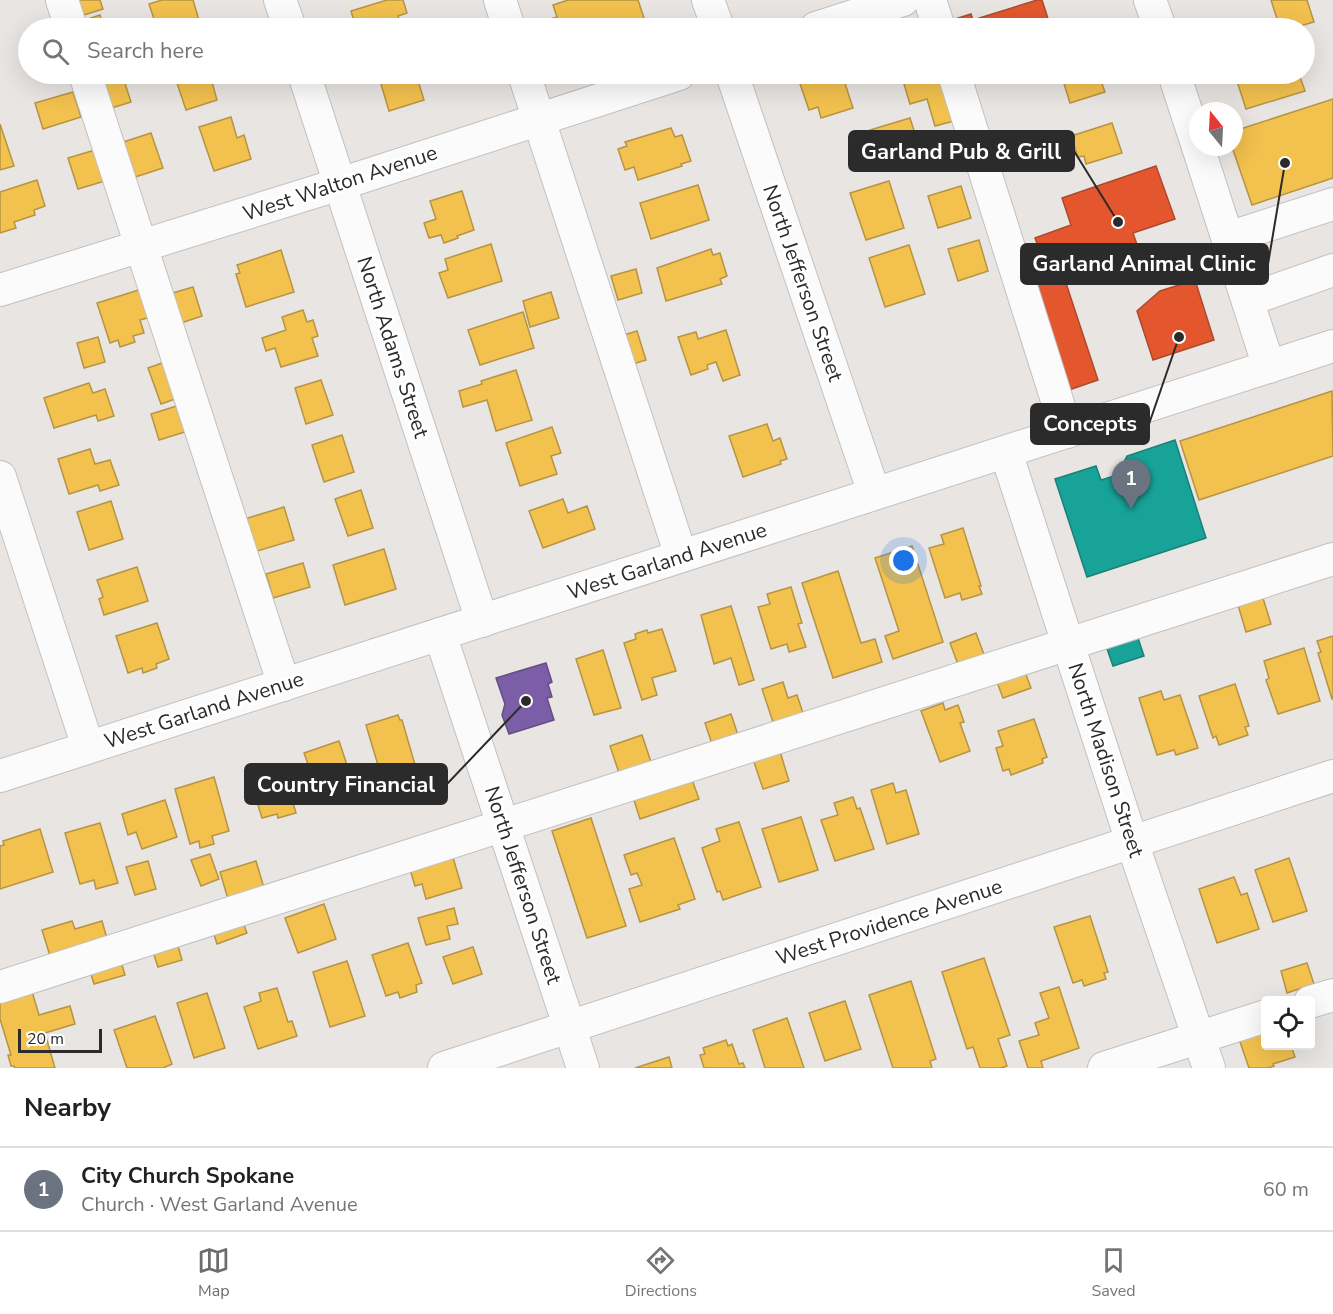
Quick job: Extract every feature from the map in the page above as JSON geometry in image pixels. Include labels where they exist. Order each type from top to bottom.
[{"type":"street","points":[[62,0],[68,18]]},
{"type":"street","points":[[280,0],[286,18]]},
{"type":"street","points":[[500,0],[506,18]]},
{"type":"street","points":[[708,0],[714,18]]},
{"type":"street","points":[[847,18],[903,0]]},
{"type":"street","points":[[930,0],[936,18]]},
{"type":"street","points":[[1150,0],[1156,18]]},
{"type":"street","points":[[89,84],[284,685]]},
{"type":"street","name":"North Adams Street","points":[[307,84],[482,621]]},
{"type":"street","points":[[527,84],[681,556]]},
{"type":"street","name":"West Walton Avenue","points":[[0,290],[340,184],[648,84]]},
{"type":"street","name":"North Jefferson Street","points":[[735,84],[874,493]]},
{"type":"street","points":[[957,84],[1067,432]]},
{"type":"street","points":[[1177,84],[1189,120]]},
{"type":"street","points":[[1201,156],[1269,367]]},
{"type":"street","points":[[1228,238],[1333,204]]},
{"type":"street","points":[[1248,300],[1333,270]]},
{"type":"street","name":"West Garland Avenue","points":[[0,776],[1333,346]]},
{"type":"street","name":"North Madison Street","points":[[1006,452],[1132,842],[1209,1068]]},
{"type":"street","points":[[0,477],[88,747]]},
{"type":"street","points":[[0,987],[1333,559]]},
{"type":"street","name":"North Jefferson Street","points":[[440,634],[583,1068]]},
{"type":"street","name":"West Providence Avenue","points":[[444,1068],[1333,776]]},
{"type":"street","points":[[1315,1001],[1333,994]]},
{"type":"street","points":[[1104,1068],[1261,1018]]},
{"type":"building: Homes","points":[[65,0],[100,0],[103,9],[71,18]]},
{"type":"building: Homes","points":[[162,0],[193,0],[198,18],[154,18],[149,4]]},
{"type":"building: Homes","points":[[387,0],[403,0],[407,13],[398,16],[398,18],[353,18],[351,11]]},
{"type":"building: Homes","points":[[568,0],[638,0],[644,18],[554,18],[557,17],[553,5]]},
{"type":"building: Homes","points":[[1271,0],[1307,0],[1313,18],[1277,18]]},
{"type":"building: Homes","points":[[94,84],[125,84],[131,102],[102,111]]},
{"type":"building: Homes","points":[[177,84],[213,84],[217,100],[186,110]]},
{"type":"building: Homes","points":[[381,84],[419,84],[424,100],[389,111]]},
{"type":"building: Homes","points":[[800,84],[845,84],[853,108],[821,118],[818,107],[809,110]]},
{"type":"building: Homes","points":[[904,84],[942,84],[954,121],[935,126],[927,99],[910,104]]},
{"type":"building: Homes","points":[[1064,84],[1102,84],[1105,92],[1070,103]]},
{"type":"building: Homes","points":[[1238,84],[1303,84],[1305,91],[1246,109]]},
{"type":"building: Homes","points":[[73,92],[81,117],[43,129],[35,103]]},
{"type":"building: Homes","points":[[1333,99],[1333,178],[1252,205],[1235,156],[1243,156],[1243,128]]},
{"type":"building: Homes","points":[[231,117],[237,138],[244,135],[251,159],[214,171],[199,127]]},
{"type":"building: Homes","points":[[910,118],[920,149],[880,162],[870,130]]},
{"type":"building: Homes","points":[[1112,123],[1122,153],[1086,164],[1084,156],[1078,157],[1071,136]]},
{"type":"building: Homes","points":[[0,124],[14,166],[0,170]]},
{"type":"building: Homes","points":[[671,128],[675,137],[682,135],[691,161],[638,180],[634,167],[625,170],[618,149],[627,146],[625,142]]},
{"type":"building: Homes","points":[[151,133],[163,168],[126,180],[114,145]]},
{"type":"building: Homes","points":[[95,150],[105,181],[78,189],[68,158]]},
{"type":"building: Homes","points":[[37,180],[45,206],[34,210],[35,215],[14,222],[16,228],[0,233],[0,192]]},
{"type":"building: Homes","points":[[889,181],[904,228],[866,240],[850,193]]},
{"type":"building: Homes","points":[[698,185],[709,220],[651,239],[640,203]]},
{"type":"building: Homes","points":[[961,186],[971,218],[938,228],[928,196]]},
{"type":"building: Homes","points":[[462,191],[474,230],[444,243],[441,235],[429,238],[424,223],[436,219],[430,201]]},
{"type":"building: Homes","points":[[979,240],[988,271],[958,281],[948,249]]},
{"type":"building: Homes","points":[[491,244],[502,281],[448,298],[439,273],[448,270],[445,259]]},
{"type":"building: Homes","points":[[909,245],[925,294],[885,307],[869,258]]},
{"type":"building: Homes","points":[[711,249],[713,255],[720,253],[727,276],[720,279],[722,284],[666,301],[657,268]]},
{"type":"building: Homes","points":[[281,250],[294,292],[246,307],[236,274],[240,273],[237,265]]},
{"type":"building: Homes","points":[[636,269],[642,293],[618,300],[611,276]]},
{"type":"building: Homes","points":[[193,287],[202,316],[175,325],[166,295]]},
{"type":"building: Homes","points":[[142,289],[151,317],[140,320],[144,333],[133,336],[135,342],[120,347],[118,340],[110,343],[97,303]]},
{"type":"building: Homes","points":[[551,292],[559,318],[530,327],[523,301]]},
{"type":"building: Homes","points":[[303,310],[307,322],[313,320],[318,336],[312,338],[318,356],[281,367],[275,348],[266,351],[262,338],[286,330],[282,317]]},
{"type":"building: Homes","points":[[523,312],[534,348],[480,365],[468,330]]},
{"type":"building: Homes","points":[[726,330],[740,375],[723,381],[716,362],[707,365],[708,369],[691,375],[678,337],[696,332],[698,339]]},
{"type":"building: Homes","points":[[637,331],[646,360],[620,368],[611,339]]},
{"type":"building: Homes","points":[[98,337],[105,362],[84,368],[77,343]]},
{"type":"building: Homes","points":[[165,362],[178,398],[161,404],[148,368]]},
{"type":"building: Homes","points":[[516,370],[532,420],[496,431],[487,400],[463,407],[459,391]]},
{"type":"building: Homes","points":[[321,380],[333,415],[306,424],[295,388]]},
{"type":"building: Homes","points":[[89,383],[93,393],[105,389],[114,416],[98,421],[96,415],[54,428],[44,398]]},
{"type":"building: Homes","points":[[1332,391],[1333,456],[1199,500],[1180,441]]},
{"type":"building: Homes","points":[[180,405],[188,431],[159,440],[151,414]]},
{"type":"building: Homes","points":[[767,424],[773,441],[780,438],[787,459],[780,461],[781,464],[743,477],[729,436]]},
{"type":"building: Homes","points":[[552,427],[561,453],[551,456],[557,474],[520,486],[506,443]]},
{"type":"building: Homes","points":[[342,435],[354,472],[324,482],[312,445]]},
{"type":"building: Homes","points":[[90,449],[95,464],[110,460],[119,485],[100,491],[98,485],[69,494],[58,459]]},
{"type":"building: Homes","points":[[361,490],[373,528],[348,536],[335,499]]},
{"type":"building: Homes","points":[[563,499],[568,513],[587,506],[595,529],[543,548],[529,511]]},
{"type":"building: Homes","points":[[111,501],[123,539],[89,550],[77,512]]},
{"type":"building: Homes","points":[[284,507],[294,540],[247,554],[238,521]]},
{"type":"building: Homes","points":[[963,528],[982,594],[962,600],[960,593],[945,598],[929,548],[944,544],[941,535]]},
{"type":"building: Homes","points":[[912,546],[943,642],[893,659],[885,636],[899,631],[875,558]]},
{"type":"building: Homes","points":[[384,549],[396,589],[345,605],[333,565]]},
{"type":"building: Homes","points":[[303,563],[310,587],[273,598],[266,574]]},
{"type":"building: Homes","points":[[137,567],[148,601],[104,615],[99,599],[103,597],[97,580]]},
{"type":"building: Homes","points":[[838,571],[861,643],[875,639],[882,662],[833,678],[802,583]]},
{"type":"building: Homes","points":[[791,587],[802,623],[798,624],[806,647],[789,652],[787,644],[771,649],[758,607],[770,604],[767,594]]},
{"type":"building: Homes","points":[[1263,598],[1271,624],[1246,632],[1238,605]]},
{"type":"building: Homes","points":[[731,606],[754,680],[739,685],[731,658],[714,664],[701,615]]},
{"type":"building: Homes","points":[[157,623],[169,659],[156,664],[157,668],[143,673],[142,668],[128,673],[116,636]]},
{"type":"building: Homes","points":[[662,629],[676,671],[652,678],[657,695],[642,700],[624,643],[636,639],[635,634]]},
{"type":"building: Homes","points":[[976,633],[985,657],[959,667],[950,643]]},
{"type":"building: Homes","points":[[1333,636],[1332,699],[1318,653],[1321,652],[1317,641]]},
{"type":"building: Homes","points":[[1304,648],[1320,701],[1278,714],[1266,680],[1269,678],[1264,661]]},
{"type":"building: Homes","points":[[603,650],[621,708],[594,715],[576,659]]},
{"type":"building: Homes","points":[[1022,664],[1031,688],[1003,698],[994,674]]},
{"type":"building: Homes","points":[[783,682],[788,698],[797,695],[805,719],[775,728],[762,689]]},
{"type":"building: Homes","points":[[1235,684],[1249,726],[1245,727],[1248,735],[1219,745],[1216,736],[1213,738],[1199,696]]},
{"type":"building: Homes","points":[[1161,691],[1164,700],[1180,695],[1198,748],[1176,755],[1174,750],[1157,755],[1139,698]]},
{"type":"building: Homes","points":[[943,703],[945,710],[958,705],[964,722],[960,723],[970,751],[940,762],[921,711]]},
{"type":"building: Homes","points":[[731,714],[739,738],[713,747],[705,723]]},
{"type":"building: Homes","points":[[398,715],[402,720],[418,775],[388,784],[384,770],[380,772],[366,725]]},
{"type":"building: Homes","points":[[1034,719],[1047,757],[1042,759],[1043,763],[1011,775],[1009,769],[1003,771],[996,748],[1003,746],[998,731]]},
{"type":"building: Homes","points":[[642,735],[653,768],[621,779],[610,746]]},
{"type":"building: Homes","points":[[339,741],[352,780],[349,781],[352,789],[321,800],[304,753]]},
{"type":"building: Homes","points":[[779,748],[789,781],[763,789],[752,756]]},
{"type":"building: Homes","points":[[276,770],[278,777],[293,772],[298,790],[290,793],[296,813],[278,818],[277,814],[262,818],[252,786],[264,782],[262,775]]},
{"type":"building: Homes","points":[[690,774],[699,799],[640,819],[632,794]]},
{"type":"building: Homes","points":[[214,777],[229,831],[212,836],[214,844],[200,848],[199,841],[190,844],[175,789]]},
{"type":"building: Homes","points":[[893,783],[896,793],[906,790],[919,834],[887,844],[871,790]]},
{"type":"building: Homes","points":[[853,797],[857,809],[860,808],[874,849],[835,861],[821,820],[838,815],[834,803]]},
{"type":"building: Homes","points":[[165,800],[177,837],[142,849],[136,832],[128,835],[122,814]]},
{"type":"building: Homes","points":[[801,817],[818,870],[779,882],[762,829]]},
{"type":"building: Homes","points":[[591,818],[626,926],[587,938],[552,831]]},
{"type":"building: Homes","points":[[739,822],[761,887],[723,900],[720,891],[717,892],[702,848],[720,841],[716,829]]},
{"type":"building: Homes","points":[[100,823],[118,883],[96,889],[94,880],[80,884],[65,833]]},
{"type":"building: Homes","points":[[40,829],[53,872],[0,889],[0,846],[4,845],[3,841]]},
{"type":"building: Homes","points":[[674,838],[695,899],[678,905],[680,909],[640,922],[629,889],[642,885],[637,873],[631,875],[624,855]]},
{"type":"building: Homes","points":[[210,854],[219,879],[201,886],[191,860]]},
{"type":"building: Homes","points":[[452,854],[462,888],[426,899],[422,884],[415,886],[409,866]]},
{"type":"building: Homes","points":[[1289,858],[1307,911],[1273,922],[1255,870]]},
{"type":"building: Homes","points":[[148,861],[156,889],[135,895],[126,867]]},
{"type":"building: Homes","points":[[256,861],[264,888],[228,899],[220,872]]},
{"type":"building: Homes","points":[[1234,877],[1241,895],[1247,893],[1259,929],[1217,943],[1199,889]]},
{"type":"building: Homes","points":[[324,904],[336,939],[298,953],[285,918]]},
{"type":"building: Homes","points":[[454,908],[458,924],[447,926],[450,939],[426,945],[418,918]]},
{"type":"building: Homes","points":[[1090,916],[1108,972],[1104,973],[1106,979],[1084,986],[1082,980],[1073,983],[1054,927]]},
{"type":"building: Homes","points":[[241,917],[247,933],[217,944],[212,928]]},
{"type":"building: Homes","points":[[72,921],[75,929],[102,921],[108,942],[51,959],[42,930]]},
{"type":"building: Homes","points":[[176,939],[182,960],[158,967],[151,946]]},
{"type":"building: Homes","points":[[408,943],[422,983],[416,985],[417,992],[400,998],[398,992],[386,996],[372,955]]},
{"type":"building: Homes","points":[[473,947],[482,974],[453,984],[443,957]]},
{"type":"building: Homes","points":[[120,958],[125,975],[94,984],[89,968]]},
{"type":"building: Homes","points":[[984,958],[1010,1035],[998,1039],[1007,1066],[1001,1068],[980,1068],[973,1047],[967,1049],[942,972]]},
{"type":"building: Homes","points":[[347,961],[365,1016],[330,1027],[313,972]]},
{"type":"building: Homes","points":[[1307,963],[1314,984],[1287,993],[1281,971]]},
{"type":"building: Homes","points":[[911,981],[936,1059],[930,1061],[932,1068],[893,1068],[869,995]]},
{"type":"building: Homes","points":[[1059,987],[1079,1048],[1041,1061],[1043,1068],[1028,1068],[1019,1041],[1039,1035],[1035,1023],[1049,1018],[1040,993]]},
{"type":"building: Homes","points":[[31,988],[39,1015],[70,1006],[75,1024],[45,1033],[55,1068],[15,1068],[11,1066],[8,1055],[11,1055],[0,1019],[0,998]]},
{"type":"building: Homes","points":[[277,988],[288,1022],[292,1021],[297,1036],[258,1049],[244,1007],[261,1001],[259,993]]},
{"type":"building: Homes","points":[[207,993],[225,1048],[194,1058],[177,1003]]},
{"type":"building: Homes","points":[[845,1001],[861,1049],[825,1061],[809,1013]]},
{"type":"building: Homes","points":[[155,1016],[172,1064],[163,1068],[127,1068],[114,1030]]},
{"type":"building: Homes","points":[[787,1018],[804,1068],[765,1068],[753,1030]]},
{"type":"building: Homes","points":[[1261,1032],[1261,1050],[1292,1050],[1295,1057],[1273,1064],[1274,1066],[1268,1068],[1249,1068],[1238,1036]]},
{"type":"building: Homes","points":[[726,1040],[728,1046],[732,1044],[739,1064],[743,1063],[745,1068],[704,1068],[700,1055],[705,1054],[703,1048]]},
{"type":"building: Homes","points":[[669,1057],[672,1068],[635,1068]]},
{"type":"building: Shops","points":[[1042,0],[1048,18],[979,18]]},
{"type":"building: Shops","points":[[971,14],[972,18],[958,18]]},
{"type":"building: Shops","points":[[1156,166],[1175,219],[1133,233],[1143,262],[1085,282],[1075,251],[1060,257],[1059,253],[1043,259],[1035,238],[1071,225],[1062,198]]},
{"type":"building: Shops","points":[[1058,259],[1098,380],[1066,391],[1025,269]]},
{"type":"building: Shops","points":[[1195,280],[1214,340],[1153,360],[1137,311],[1160,291]]},
{"type":"building: Offices","points":[[546,663],[552,682],[548,684],[552,697],[547,698],[554,720],[509,734],[502,715],[505,704],[496,678]]},
{"type":"building: Public","points":[[1175,440],[1206,538],[1087,577],[1055,479],[1096,466],[1101,480],[1118,475],[1127,456]]},
{"type":"building: Public","points":[[1135,629],[1144,656],[1113,666],[1104,640]]},
{"type":"place","name":"Garland Animal Clinic","points":[[1285,163]]},
{"type":"place","name":"Garland Pub & Grill","points":[[1118,222]]},
{"type":"place","name":"Concepts","points":[[1179,337]]},
{"type":"place","name":"City Church Spokane","points":[[1131,509]]},
{"type":"place","name":"Country Financial","points":[[526,701]]}]
